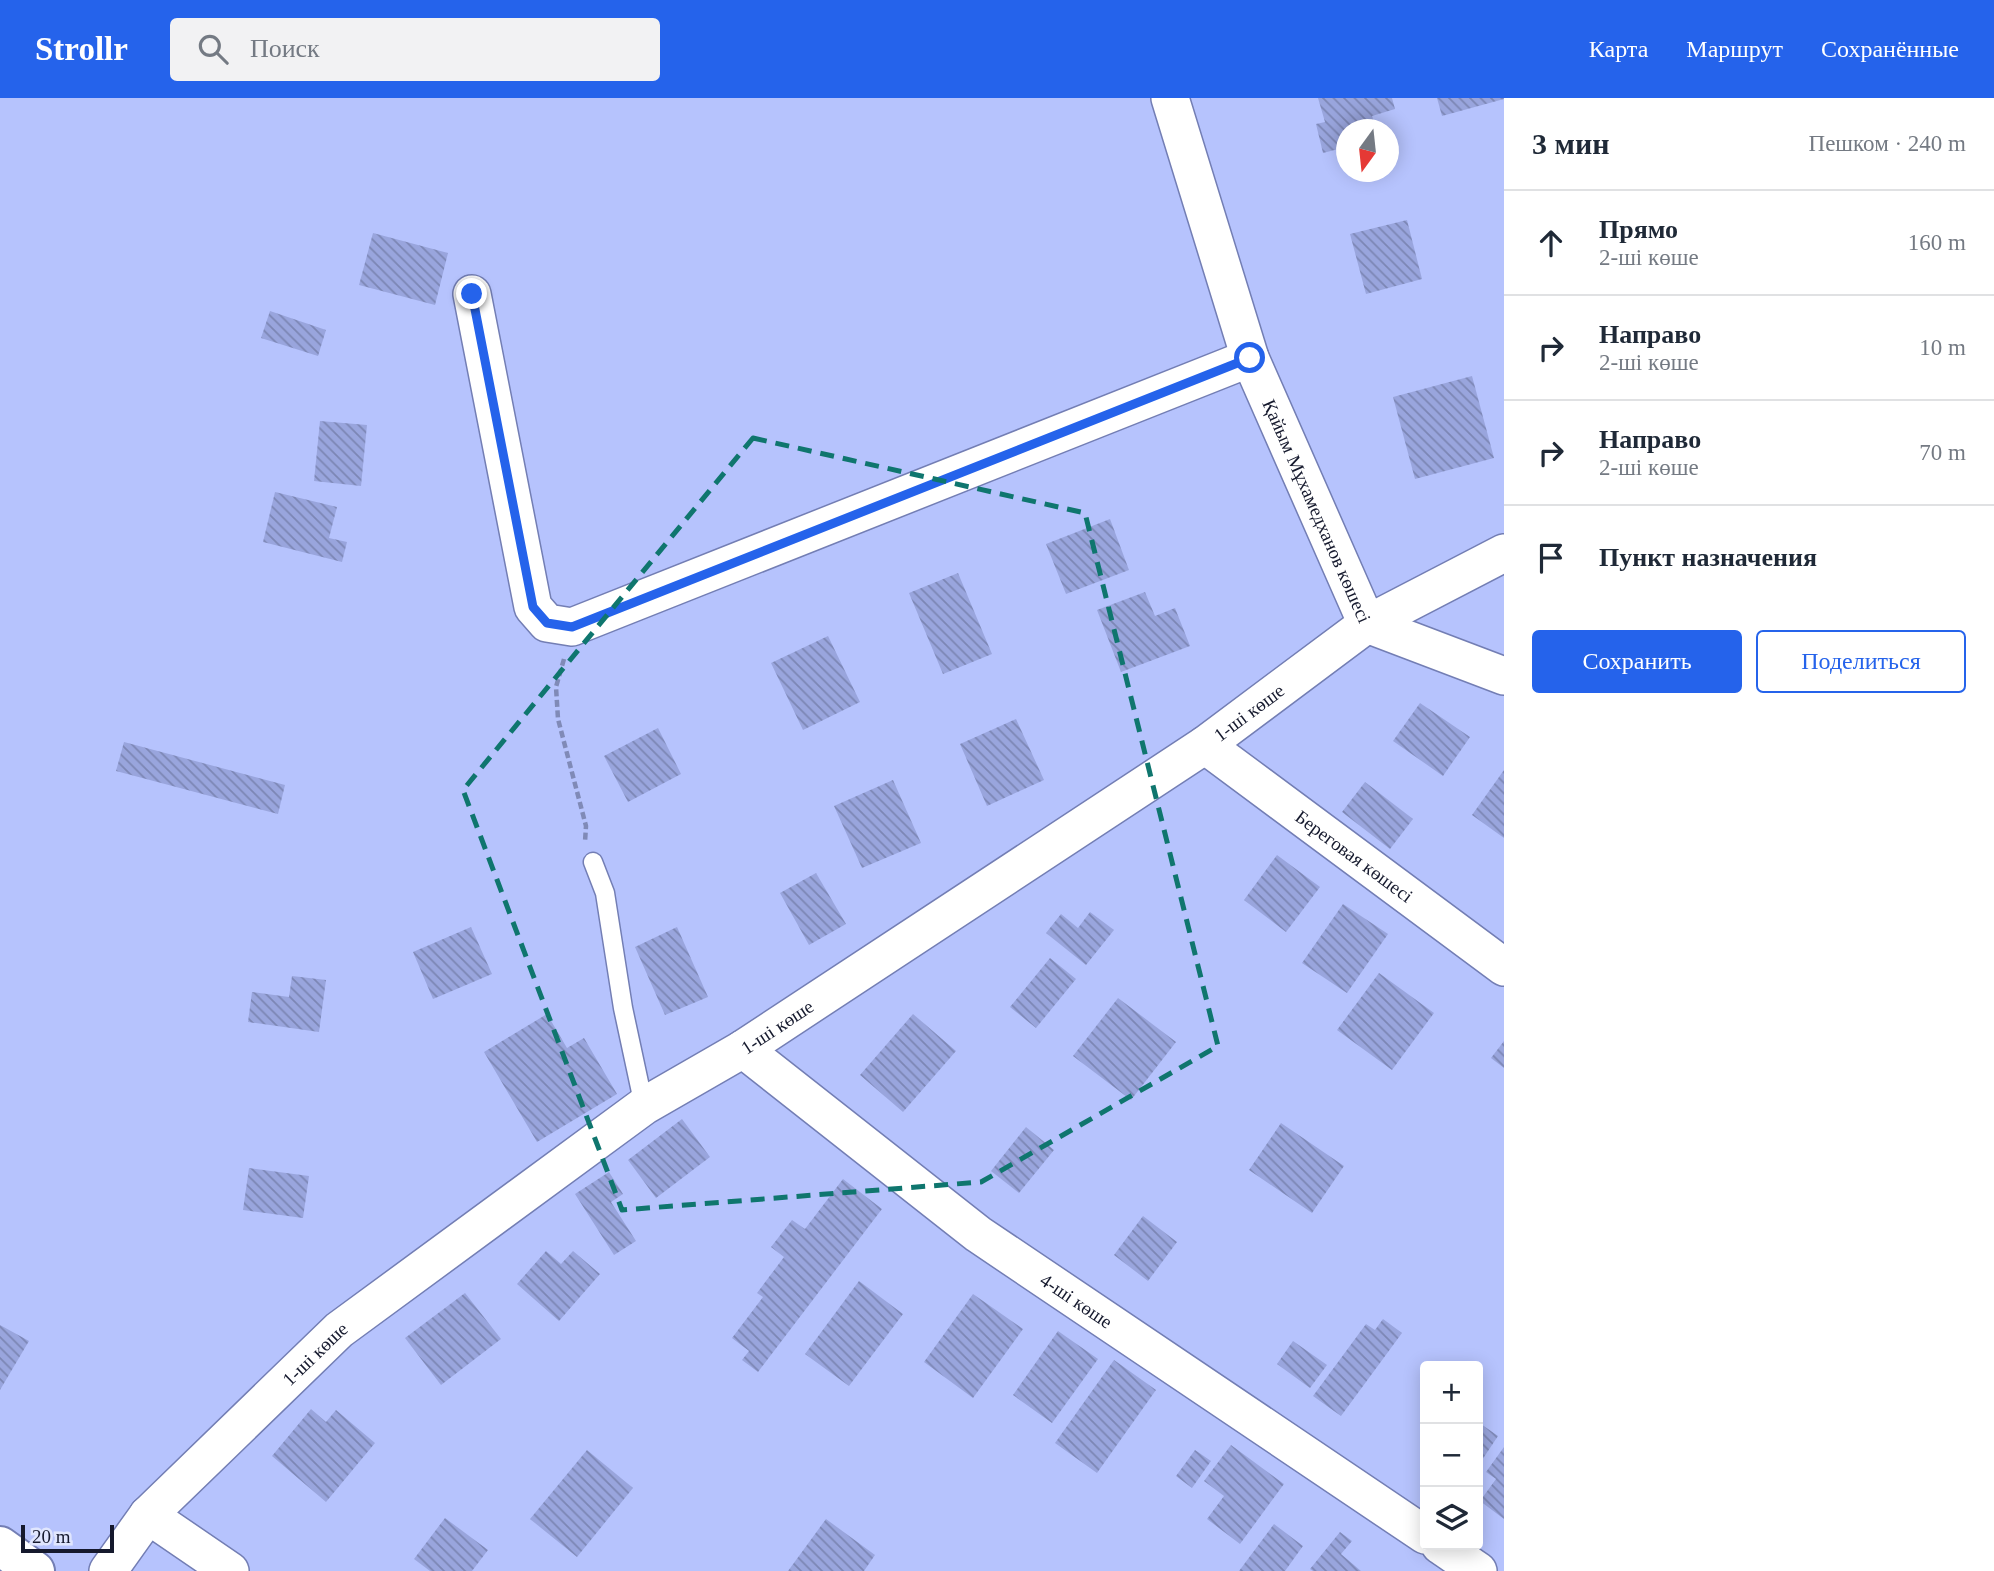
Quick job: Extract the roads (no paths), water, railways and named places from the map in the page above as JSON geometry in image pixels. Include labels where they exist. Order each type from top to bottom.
[{"type":"highway","points":[[0,1546],[35,1571]]},
{"type":"street","name":"Қайым Мұхамедханов көшесi","points":[[1170,98],[1250,358],[1367,624],[1504,676]]},
{"type":"street","points":[[472,294],[533,607],[547,623],[572,627],[1250,358]]},
{"type":"street","name":"1-ші көше","points":[[108,1571],[148,1515],[340,1329],[644,1106],[743,1049],[1205,745],[1367,624],[1504,553]]},
{"type":"street","name":"Береговая көшесі","points":[[1205,745],[1504,967]]},
{"type":"street","name":"4-шi көше","points":[[743,1049],[978,1234],[1420,1532]]},
{"type":"street","points":[[148,1515],[230,1571]]},
{"type":"street","points":[[1447,1550],[1478,1571]]},
{"type":"lane","points":[[593,862],[605,893],[623,1008],[644,1106]]}]
